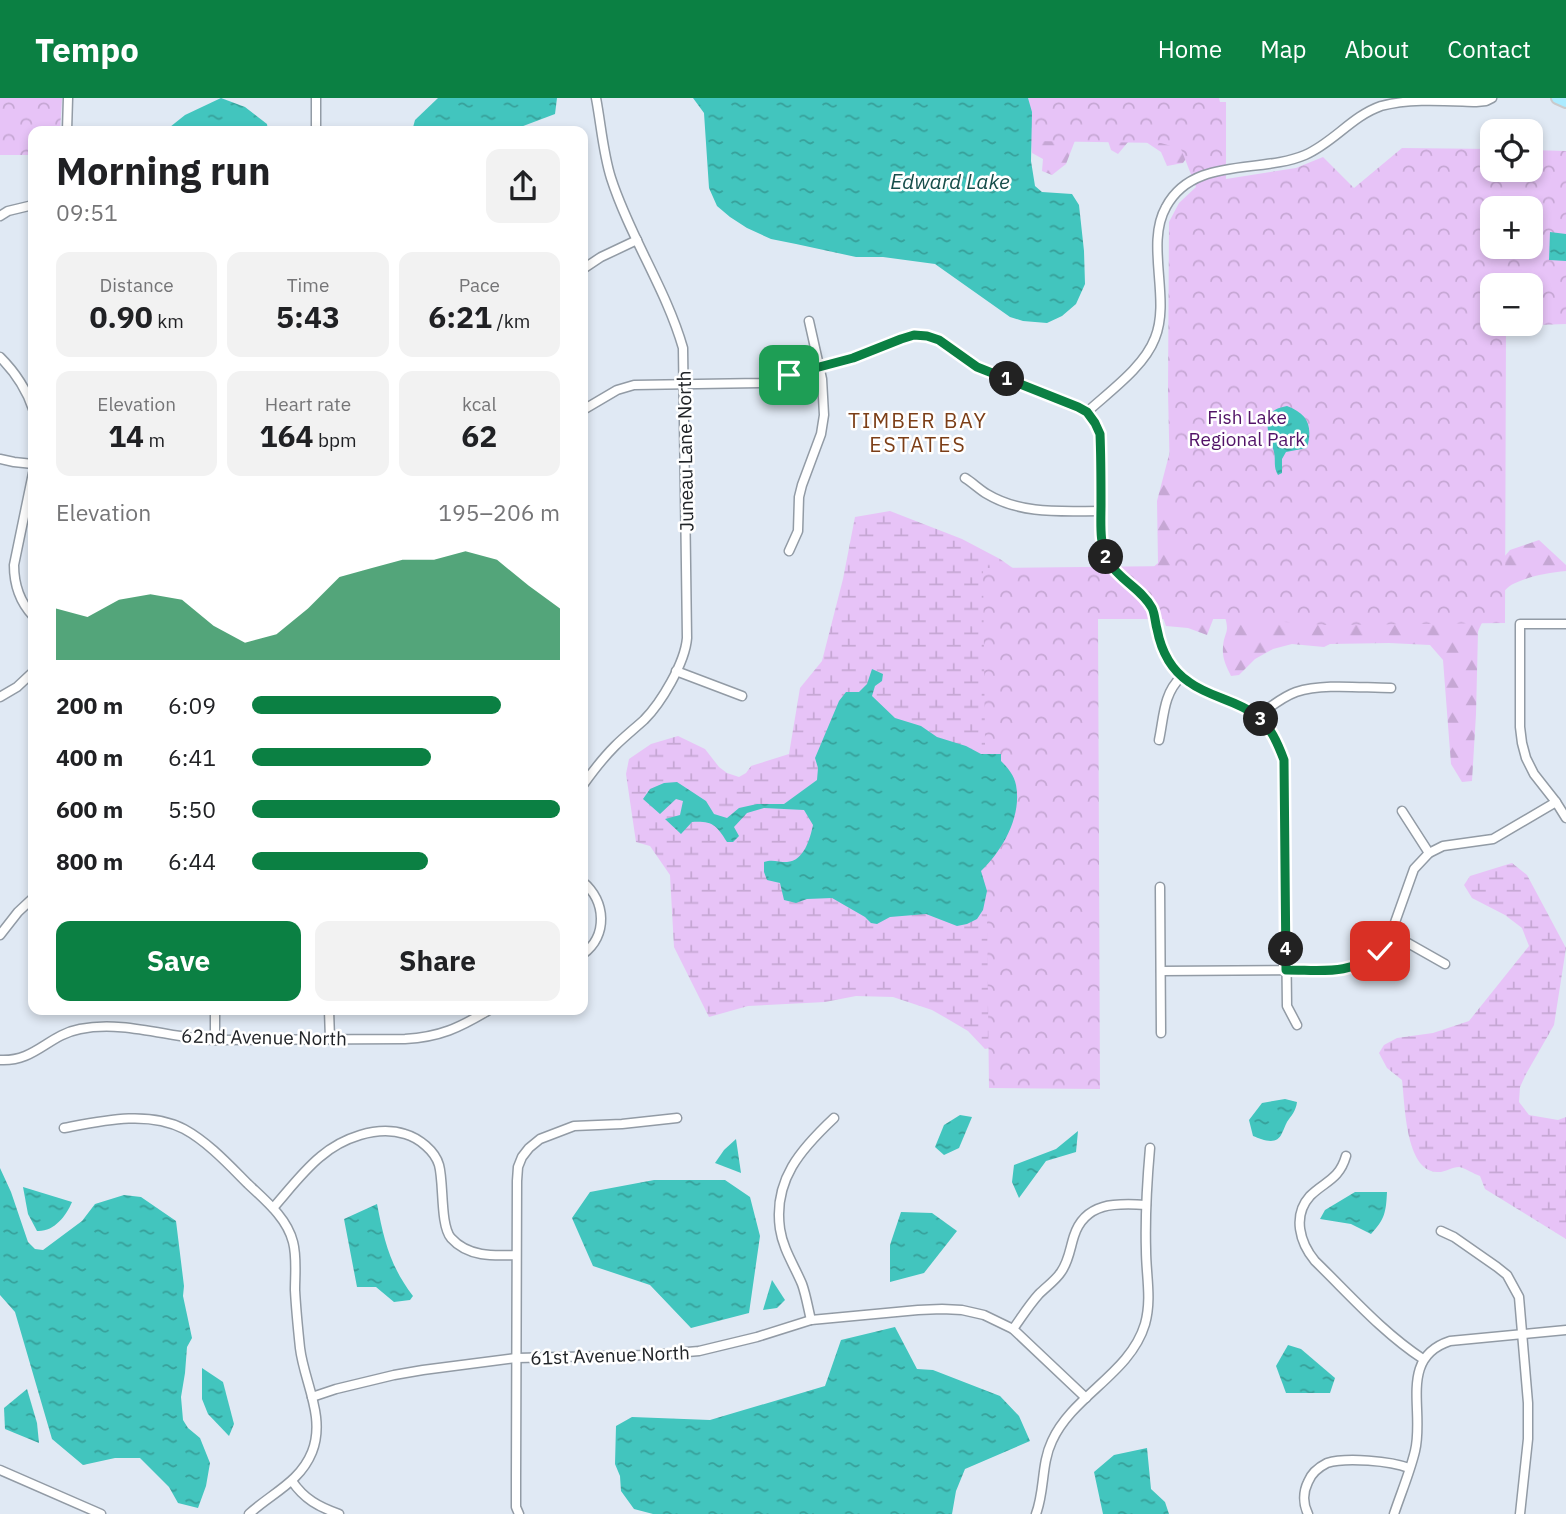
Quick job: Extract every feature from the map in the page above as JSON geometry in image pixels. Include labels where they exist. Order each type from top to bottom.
[{"type":"main road","points":[[1557,98],[1566,102]]},
{"type":"street","points":[[66,126],[68,98]]},
{"type":"street","points":[[316,98],[316,126]]},
{"type":"street","name":"Juneau Lane North","points":[[588,779],[604,758],[655,707],[683,657],[687,638],[683,348],[611,177],[596,98]]},
{"type":"street","points":[[1087,412],[1138,365],[1155,340],[1160,315],[1160,220],[1171,198],[1181,187],[1205,174],[1273,164],[1306,155],[1364,113],[1382,106],[1400,102],[1476,102],[1492,98]]},
{"type":"street","points":[[0,216],[28,206]]},
{"type":"street","points":[[588,265],[637,240]]},
{"type":"street","points":[[789,551],[798,531],[802,485],[821,434],[824,415],[820,367],[809,321]]},
{"type":"street","points":[[588,407],[617,390],[634,385],[761,383],[853,358],[914,335],[939,340],[977,367],[1069,402],[1087,412],[1100,434],[1101,537],[1112,568],[1150,605],[1162,648],[1181,677],[1198,688],[1258,716],[1278,743],[1284,760],[1287,1006],[1297,1025]]},
{"type":"street","points":[[0,357],[28,393]]},
{"type":"street","points":[[0,459],[28,464]]},
{"type":"street","points":[[965,478],[988,494],[1019,508],[1036,511],[1101,511]]},
{"type":"street","points":[[28,497],[16,554],[15,575],[19,594],[28,610]]},
{"type":"street","points":[[1566,624],[1520,624],[1522,743],[1534,774],[1566,818]]},
{"type":"street","points":[[676,671],[742,696]]},
{"type":"street","points":[[0,697],[18,687],[28,677]]},
{"type":"street","points":[[1159,740],[1165,702],[1181,677]]},
{"type":"street","points":[[1258,716],[1280,699],[1296,692],[1325,688],[1391,688]]},
{"type":"street","points":[[1161,971],[1334,970],[1360,965],[1380,951],[1392,934],[1415,869],[1429,853],[1443,846],[1493,839],[1556,802]]},
{"type":"street","points":[[1402,811],[1429,853]]},
{"type":"street","points":[[588,887],[594,893],[602,916],[597,939],[588,950]]},
{"type":"street","points":[[1160,887],[1161,1033]]},
{"type":"street","points":[[0,935],[28,903]]},
{"type":"street","points":[[1392,934],[1444,964]]},
{"type":"street","points":[[215,1015],[215,1040]]},
{"type":"street","points":[[329,1015],[330,1039]]},
{"type":"street","name":"62nd Avenue North","points":[[0,1060],[22,1058],[66,1032],[88,1028],[122,1027],[215,1040],[423,1038],[458,1028],[480,1015]]},
{"type":"street","points":[[519,1514],[516,1507],[518,1167],[529,1148],[540,1139],[574,1126],[677,1118]]},
{"type":"street","points":[[811,1320],[802,1284],[786,1251],[780,1229],[780,1207],[782,1190],[802,1149],[834,1118]]},
{"type":"street","points":[[64,1128],[148,1119],[183,1129],[202,1142],[273,1208],[285,1224],[294,1243],[300,1349],[317,1422],[315,1442],[299,1475],[249,1514]]},
{"type":"street","points":[[273,1208],[319,1158],[332,1148],[376,1131],[398,1132],[419,1140],[438,1161],[446,1230],[452,1238],[470,1252],[516,1255]]},
{"type":"street","points":[[1036,1514],[1040,1503],[1044,1463],[1052,1440],[1062,1424],[1129,1355],[1145,1324],[1149,1303],[1146,1205],[1150,1148]]},
{"type":"street","points":[[1346,1157],[1340,1172],[1310,1197],[1304,1206],[1300,1218],[1302,1242],[1315,1261],[1385,1330],[1423,1359]]},
{"type":"street","points":[[1013,1329],[1036,1297],[1061,1272],[1079,1223],[1094,1211],[1108,1205],[1146,1205]]},
{"type":"street","points":[[1441,1231],[1454,1237],[1507,1275],[1519,1297],[1528,1403],[1527,1450],[1520,1514]]},
{"type":"street","name":"61st Avenue North","points":[[312,1397],[394,1375],[516,1358],[699,1352],[811,1320],[918,1310],[962,1310],[985,1315],[1013,1329],[1086,1398]]},
{"type":"street","points":[[1394,1514],[1415,1451],[1418,1434],[1417,1381],[1423,1359],[1439,1345],[1450,1341],[1566,1330]]},
{"type":"street","points":[[1308,1514],[1304,1498],[1306,1486],[1310,1477],[1327,1463],[1374,1461],[1409,1468]]},
{"type":"street","points":[[0,1470],[101,1514]]},
{"type":"street","points":[[292,1482],[307,1499],[339,1514]]},
{"type":"street","points":[[261,1514],[268,1500]]},
{"type":"green space","points":[[0,98],[62,98],[60,126],[28,126],[28,155],[0,155]]},
{"type":"green space","points":[[1028,98],[1192,150],[1183,163],[1167,166],[1161,152],[1146,142],[1128,142],[1118,154],[1111,150],[1105,132],[1076,138],[1066,164],[1052,175],[1042,171],[1043,159],[1032,153]]},
{"type":"green space","name":"Fish Lake Regional Park","points":[[1028,98],[1219,98],[1220,102],[1226,102],[1226,179],[1296,168],[1323,157],[1354,188],[1402,148],[1480,149],[1480,182],[1543,182],[1543,150],[1566,151],[1566,324],[1543,325],[1543,273],[1480,273],[1480,336],[1506,336],[1505,623],[1327,625],[1243,619],[1098,619],[1100,1089],[989,1088],[983,568],[1172,566],[1168,392],[1169,222],[1179,203],[1196,187],[1181,149],[1161,143],[1031,141],[1032,112]]},
{"type":"green space","points":[[1185,453],[1482,583],[1510,550],[1539,540],[1566,565],[1566,571],[1532,577],[1509,587],[1493,605],[1480,627],[1472,781],[1462,782],[1451,764],[1443,660],[1430,645],[1330,644],[1324,647],[1292,644],[1273,649],[1255,659],[1239,675],[1231,676],[1223,655],[1227,630],[1225,617],[1214,617],[1207,635],[1188,628],[1166,626],[1144,575],[1158,563],[1157,501],[1169,455]]},
{"type":"green space","points":[[890,511],[962,539],[1000,559],[1027,578],[1011,1044],[985,1049],[968,1031],[932,1010],[893,997],[856,996],[825,1002],[748,1006],[709,1017],[674,947],[670,875],[650,846],[636,842],[626,774],[629,759],[651,744],[678,736],[705,749],[719,767],[739,777],[751,766],[789,754],[800,688],[822,661],[843,579],[855,517]]},
{"type":"green space","points":[[1512,863],[1527,875],[1566,948],[1554,1025],[1520,1087],[1519,1102],[1529,1115],[1558,1120],[1566,1117],[1566,1239],[1485,1189],[1480,1176],[1459,1167],[1440,1172],[1426,1169],[1413,1149],[1406,1119],[1402,1080],[1387,1068],[1379,1053],[1384,1045],[1397,1038],[1433,1033],[1469,1021],[1529,946],[1522,928],[1505,915],[1472,898],[1464,885],[1470,876]]},
{"type":"water","points":[[221,98],[245,107],[267,126],[171,126],[185,115]]},
{"type":"water","points":[[438,98],[557,98],[555,114],[523,126],[413,126],[415,120]]},
{"type":"water","name":"Edward Lake","points":[[693,98],[1028,98],[1032,112],[1031,161],[1035,186],[1042,192],[1072,194],[1079,205],[1085,284],[1076,304],[1062,316],[1047,323],[1023,321],[1010,317],[935,264],[883,257],[856,257],[771,239],[747,228],[717,206],[709,188],[704,113]]},
{"type":"water","points":[[1550,232],[1566,234],[1566,261],[1549,260]]},
{"type":"water","points":[[1287,406],[1304,417],[1309,427],[1309,440],[1307,448],[1286,452],[1282,459],[1282,473],[1278,475],[1267,424],[1272,413]]},
{"type":"water","points":[[872,669],[883,674],[882,681],[875,686],[872,696],[895,718],[921,726],[937,737],[981,754],[1001,754],[1001,761],[1015,781],[1016,809],[1009,832],[997,853],[981,871],[987,891],[983,910],[977,919],[967,924],[957,926],[926,914],[890,917],[877,924],[871,923],[832,898],[807,899],[796,903],[784,900],[780,883],[767,880],[764,862],[793,861],[802,854],[813,825],[804,810],[764,808],[747,813],[734,827],[739,836],[733,842],[727,842],[717,828],[705,822],[692,822],[681,834],[665,819],[680,815],[683,801],[676,799],[660,814],[643,799],[650,789],[664,783],[677,782],[706,801],[714,814],[727,818],[739,808],[757,804],[784,804],[817,780],[815,758],[839,701],[846,692],[859,692],[867,684]]},
{"type":"water","points":[[1285,1099],[1297,1102],[1280,1137],[1269,1141],[1253,1136],[1249,1120],[1262,1103]]},
{"type":"water","points":[[960,1115],[972,1117],[959,1148],[944,1155],[935,1147],[944,1125]]},
{"type":"water","points":[[1078,1131],[1076,1152],[1046,1161],[1019,1198],[1012,1182],[1014,1165],[1056,1149]]},
{"type":"water","points":[[736,1139],[741,1173],[715,1163]]},
{"type":"water","points":[[0,1168],[28,1242],[35,1249],[43,1250],[82,1221],[95,1204],[124,1195],[141,1197],[176,1221],[183,1296],[192,1338],[187,1347],[181,1397],[183,1420],[200,1438],[210,1463],[198,1508],[178,1503],[169,1487],[140,1458],[115,1458],[83,1465],[52,1439],[15,1312],[0,1295]]},
{"type":"water","points":[[654,1180],[725,1180],[750,1197],[760,1236],[749,1313],[691,1328],[650,1285],[593,1266],[572,1218],[590,1192]]},
{"type":"water","points":[[23,1187],[72,1202],[59,1222],[49,1229],[37,1231],[28,1214]]},
{"type":"water","points":[[1355,1192],[1387,1192],[1384,1215],[1371,1234],[1351,1224],[1320,1219],[1325,1210]]},
{"type":"water","points":[[377,1204],[389,1252],[413,1296],[410,1300],[394,1302],[376,1287],[357,1287],[344,1219]]},
{"type":"water","points":[[901,1212],[932,1213],[957,1231],[924,1273],[890,1282],[890,1245]]},
{"type":"water","points":[[772,1280],[785,1300],[777,1308],[763,1310]]},
{"type":"water","points":[[895,1327],[917,1369],[933,1370],[1000,1396],[1019,1416],[1030,1441],[965,1469],[956,1491],[952,1514],[653,1514],[634,1509],[621,1491],[620,1476],[615,1464],[616,1426],[632,1417],[710,1420],[825,1386],[841,1340]]},
{"type":"water","points":[[1288,1345],[1301,1349],[1335,1378],[1330,1393],[1286,1393],[1276,1366]]},
{"type":"water","points":[[202,1368],[223,1382],[234,1424],[229,1436],[208,1414],[202,1399]]},
{"type":"water","points":[[27,1389],[37,1423],[39,1443],[5,1429],[4,1408]]},
{"type":"water","points":[[1147,1448],[1151,1489],[1165,1502],[1169,1514],[1103,1514],[1094,1472],[1114,1455]]},
{"type":"district","name":"TIMBER BAY ESTATES","points":[[918,433]]},
{"type":"route","points":[[789,375],[853,358],[914,335],[927,336],[939,340],[977,367],[1069,402],[1087,412],[1100,434],[1101,537],[1112,568],[1150,605],[1162,648],[1181,677],[1198,688],[1258,716],[1278,743],[1284,760],[1285,776],[1286,970],[1348,969],[1371,959],[1380,951]]}]
